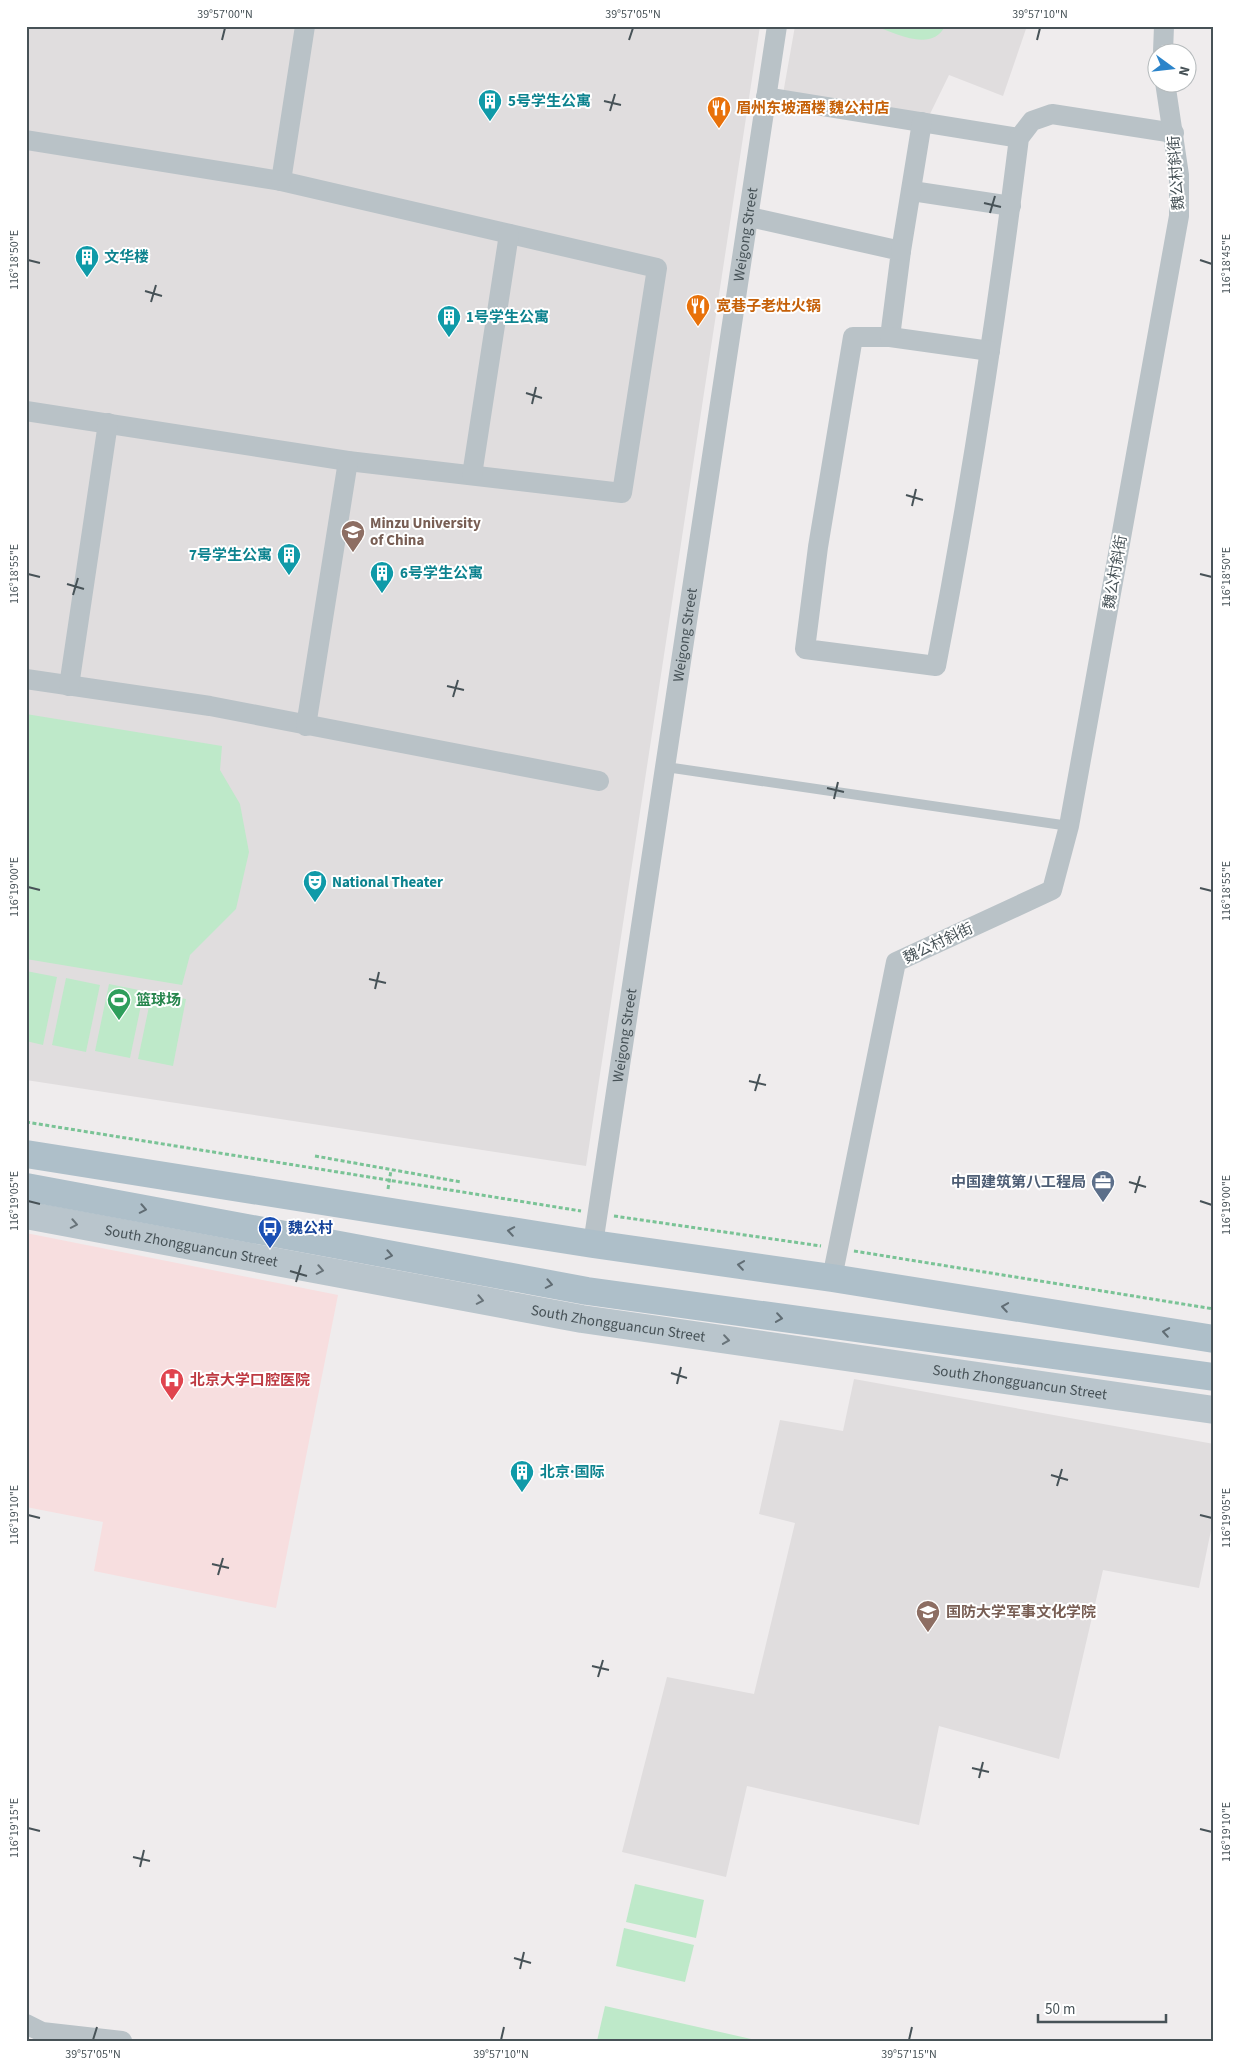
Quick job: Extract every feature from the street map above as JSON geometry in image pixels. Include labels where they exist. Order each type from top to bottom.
[{"type":"main road","points":[[26,1154],[593,1244],[832,1278],[1214,1339]]},
{"type":"main road","name":"South Zhongguancun Street","points":[[26,1187],[587,1291],[1214,1377]]},
{"type":"street","points":[[281,181],[305,26]]},
{"type":"street","name":"Weigong Street","points":[[593,1244],[750,217],[777,26]]},
{"type":"street","points":[[1163,42],[1164,26]]},
{"type":"street","name":"魏公村斜街","points":[[838,1249],[896,962],[1052,890],[1070,826],[1179,216],[1179,175],[1167,92]]},
{"type":"street","points":[[766,97],[1019,138]]},
{"type":"street","points":[[990,351],[890,337],[853,337],[818,547],[805,649],[936,666],[961,537],[990,351],[1019,138],[1032,121],[1052,114],[1174,133]]},
{"type":"street","points":[[890,337],[922,122]]},
{"type":"street","points":[[26,140],[281,181],[657,268],[622,493],[348,461],[26,411]]},
{"type":"street","points":[[912,191],[1011,206]]},
{"type":"street","points":[[750,217],[902,251]]},
{"type":"street","points":[[472,475],[509,234]]},
{"type":"street","points":[[69,686],[108,424]]},
{"type":"street","points":[[306,726],[348,461]]},
{"type":"street","points":[[26,679],[210,706],[598,781]]},
{"type":"street","name":"South Zhongguancun Street","points":[[26,1215],[582,1319],[1214,1410]]},
{"type":"street","points":[[832,1278],[838,1249]]},
{"type":"street","points":[[26,2024],[42,2032],[122,2041]]},
{"type":"lane","points":[[666,767],[1070,826]]},
{"type":"path","points":[[26,1122],[598,1214],[838,1249],[1214,1309]]},
{"type":"path","points":[[315,1156],[461,1182]]},
{"type":"shaded area","name":"Minzu University of China","points":[[26,26],[760,26],[586,1166],[26,1080]]},
{"type":"shaded area","points":[[795,26],[1027,26],[1003,96],[949,75],[929,116],[783,94]]},
{"type":"shaded area","name":"北京大学口腔医院","points":[[26,1233],[338,1295],[276,1608],[94,1571],[103,1522],[26,1507]]},
{"type":"shaded area","name":"国防大学军事文化学院","points":[[854,1379],[1214,1444],[1214,1516],[1199,1588],[1103,1570],[1059,1759],[939,1726],[919,1825],[747,1786],[726,1877],[622,1852],[667,1677],[754,1694],[795,1523],[759,1514],[780,1420],[843,1431]]},
{"type":"green space","points":[[875,26],[945,26],[939,34],[922,40],[913,39]]},
{"type":"green space","points":[[26,714],[222,746],[220,770],[240,804],[249,852],[236,909],[190,955],[182,985],[26,959]]},
{"type":"green space","points":[[26,971],[57,977],[43,1045],[26,1041]]},
{"type":"green space","name":"篮球场","points":[[66,978],[100,985],[86,1052],[52,1045]]},
{"type":"green space","name":"篮球场","points":[[109,984],[144,991],[130,1058],[95,1051]]},
{"type":"green space","name":"篮球场","points":[[152,992],[186,999],[173,1066],[138,1059]]},
{"type":"green space","points":[[635,1884],[704,1900],[696,1938],[626,1922]]},
{"type":"green space","points":[[624,1928],[694,1945],[685,1982],[616,1966]]},
{"type":"green space","points":[[605,2006],[760,2041],[597,2041]]},
{"type":"place","name":"5号学生公寓","points":[[490,122]]},
{"type":"place","name":"眉州东坡酒楼 魏公村店","points":[[719,129]]},
{"type":"place","name":"文华楼","points":[[87,278]]},
{"type":"place","name":"宽巷子老灶火锅","points":[[698,327]]},
{"type":"place","name":"1号学生公寓","points":[[449,338]]},
{"type":"place","name":"Minzu University of China","points":[[353,553]]},
{"type":"place","name":"7号学生公寓","points":[[289,576]]},
{"type":"place","name":"6号学生公寓","points":[[382,594]]},
{"type":"place","name":"National Theater","points":[[315,903]]},
{"type":"place","name":"篮球场","points":[[119,1021]]},
{"type":"place","name":"中国建筑第八工程局","points":[[1103,1203]]},
{"type":"place","name":"魏公村","points":[[270,1249]]},
{"type":"place","name":"北京大学口腔医院","points":[[172,1401]]},
{"type":"place","name":"北京·国际","points":[[522,1493]]},
{"type":"place","name":"国防大学军事文化学院","points":[[928,1633]]}]
